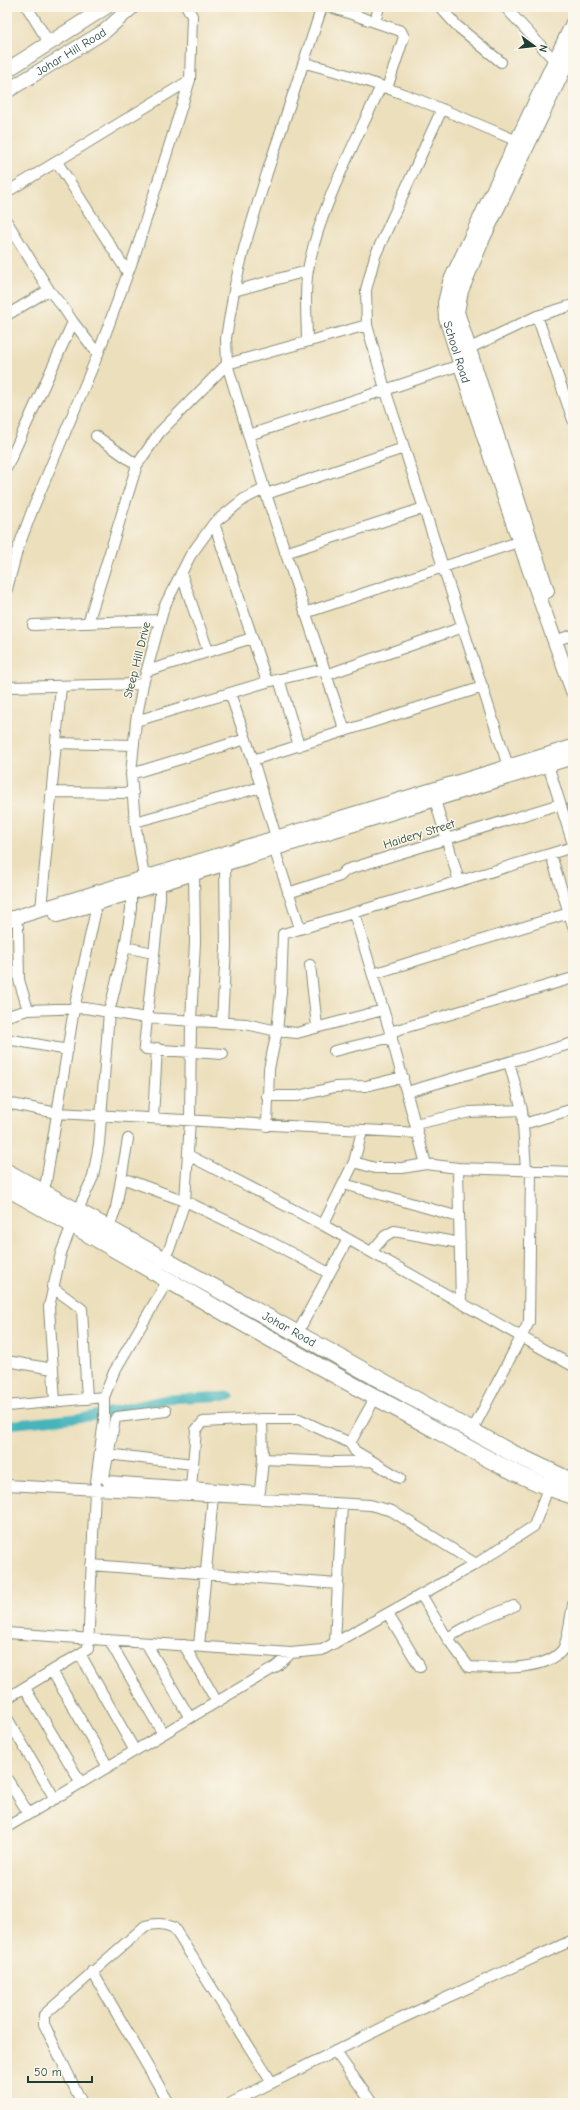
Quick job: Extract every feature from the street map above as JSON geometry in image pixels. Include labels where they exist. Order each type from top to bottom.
[{"type":"main road","name":"Johar Road","points":[[7,1172],[42,1192],[75,1218],[375,1398],[548,1488],[573,1496]]},
{"type":"main road","name":"Johar Road","points":[[7,1188],[75,1218],[108,1229],[162,1271],[297,1334],[510,1452],[573,1482]]},
{"type":"street","points":[[27,7],[50,44]]},
{"type":"street","name":"Johar Hill Road","points":[[7,70],[106,7]]},
{"type":"street","name":"Johar Hill Road","points":[[7,91],[105,31],[132,7]]},
{"type":"street","points":[[7,589],[17,551],[98,354],[128,273],[190,80],[192,16],[187,7]]},
{"type":"street","points":[[322,7],[305,63],[267,173],[245,245],[234,291],[226,338],[227,364],[265,491],[345,731]]},
{"type":"street","points":[[307,341],[307,271],[322,219],[345,163],[384,87],[404,37],[401,31],[331,7]]},
{"type":"street","points":[[375,22],[379,7]]},
{"type":"street","points":[[440,7],[457,26],[501,62]]},
{"type":"street","points":[[506,7],[555,61]]},
{"type":"street","name":"School Road","points":[[573,23],[517,141],[463,269],[457,312],[536,575],[573,691]]},
{"type":"street","name":"School Road","points":[[573,50],[463,269],[450,282],[445,303],[446,318],[460,365],[518,542],[568,636],[573,668]]},
{"type":"street","points":[[305,63],[384,87],[442,109],[517,141]]},
{"type":"street","points":[[7,192],[190,80]]},
{"type":"street","points":[[442,109],[375,256],[366,290],[367,325],[385,389],[508,766]]},
{"type":"street","points":[[57,162],[128,273]]},
{"type":"street","points":[[7,222],[49,290],[64,307],[73,322],[98,354]]},
{"type":"street","points":[[234,291],[307,271]]},
{"type":"street","points":[[7,315],[49,290]]},
{"type":"street","points":[[468,349],[537,316],[573,305]]},
{"type":"street","points":[[537,316],[573,420]]},
{"type":"street","points":[[8,463],[73,322]]},
{"type":"street","points":[[88,623],[137,465],[159,433],[227,364],[367,325]]},
{"type":"street","points":[[249,435],[460,365]]},
{"type":"street","points":[[96,436],[137,465]]},
{"type":"street","name":"Steep Hill Drive","points":[[144,877],[135,822],[131,774],[136,721],[143,684],[160,620],[166,601],[181,573],[214,523],[244,499],[265,491],[404,448]]},
{"type":"street","points":[[286,553],[424,508]]},
{"type":"street","points":[[214,523],[267,682]]},
{"type":"street","points":[[305,613],[444,568],[518,542]]},
{"type":"street","points":[[181,573],[208,651]]},
{"type":"street","points":[[33,625],[160,620]]},
{"type":"street","points":[[136,721],[267,682],[325,672],[463,627]]},
{"type":"street","points":[[147,670],[252,638]]},
{"type":"street","points":[[279,679],[299,746]]},
{"type":"street","points":[[7,687],[143,684]]},
{"type":"street","points":[[41,910],[61,686]]},
{"type":"street","points":[[253,760],[483,687]]},
{"type":"street","points":[[230,693],[261,786],[288,893],[300,928]]},
{"type":"street","points":[[131,774],[246,739]]},
{"type":"street","points":[[56,743],[134,745]]},
{"type":"street","points":[[11,926],[41,910],[131,893],[225,863],[275,843],[508,766],[573,747]]},
{"type":"street","points":[[11,926],[94,899],[144,877],[435,800],[573,757]]},
{"type":"street","points":[[552,764],[573,767]]},
{"type":"street","points":[[552,764],[560,804],[573,844]]},
{"type":"street","points":[[135,822],[261,786]]},
{"type":"street","points":[[51,792],[133,793]]},
{"type":"street","points":[[435,800],[459,881]]},
{"type":"street","name":"Haidery Street","points":[[288,893],[340,876],[346,870],[560,804]]},
{"type":"street","points":[[267,1126],[266,1096],[269,1069],[277,1031],[281,992],[283,934],[551,855],[573,847]]},
{"type":"street","points":[[551,855],[573,926]]},
{"type":"street","points":[[222,1022],[226,947],[225,863]]},
{"type":"street","points":[[7,1698],[88,1649],[95,1490],[104,1420],[104,1401],[114,1372],[162,1271],[184,1201],[190,1120],[191,1020],[195,942],[194,873]]},
{"type":"street","points":[[160,884],[160,898],[144,1046],[146,1049],[157,1048],[223,1054]]},
{"type":"street","points":[[55,1402],[50,1307],[52,1287],[62,1253],[75,1218],[93,1177],[100,1144],[100,1115],[110,1012],[125,948],[131,909],[131,893]]},
{"type":"street","points":[[42,1192],[46,1182],[74,1009],[95,914],[94,899]]},
{"type":"street","points":[[354,912],[391,1035],[426,1164]]},
{"type":"street","points":[[373,974],[569,914]]},
{"type":"street","points":[[11,926],[19,980],[28,1010]]},
{"type":"street","points":[[125,948],[153,953]]},
{"type":"street","points":[[310,965],[317,1026]]},
{"type":"street","points":[[334,1051],[391,1035],[573,978]]},
{"type":"street","points":[[7,1016],[28,1010],[85,1008],[146,1018],[246,1024],[277,1031],[297,1033],[317,1026],[383,1010]]},
{"type":"street","points":[[7,1040],[68,1050]]},
{"type":"street","points":[[407,1092],[573,1043]]},
{"type":"street","points":[[153,1118],[157,1048]]},
{"type":"street","points":[[472,1431],[529,1322],[528,1170],[522,1110],[509,1062]]},
{"type":"street","points":[[266,1096],[298,1096],[335,1087],[366,1086],[403,1077]]},
{"type":"street","points":[[7,1103],[57,1113],[362,1131],[417,1129],[470,1112],[522,1110]]},
{"type":"street","points":[[524,1124],[573,1109]]},
{"type":"street","points":[[323,1225],[354,1162],[362,1131]]},
{"type":"street","points":[[108,1229],[116,1208],[128,1138]]},
{"type":"street","points":[[188,1156],[323,1225],[573,1366]]},
{"type":"street","points":[[354,1162],[375,1168],[402,1168],[426,1164],[458,1168],[573,1172]]},
{"type":"street","points":[[458,1168],[462,1303]]},
{"type":"street","points":[[122,1178],[184,1201],[329,1273]]},
{"type":"street","points":[[344,1184],[459,1217]]},
{"type":"street","points":[[371,1252],[385,1236],[394,1231],[401,1231],[460,1243]]},
{"type":"street","points":[[297,1334],[348,1239]]},
{"type":"street","points":[[52,1287],[82,1309],[87,1399]]},
{"type":"street","points":[[7,1361],[53,1369]]},
{"type":"street","points":[[350,1443],[375,1398]]},
{"type":"street","points":[[7,1406],[87,1399],[104,1401]]},
{"type":"street","points":[[166,1411],[117,1417],[113,1422],[107,1454],[104,1477],[107,1481],[258,1492],[261,1489],[263,1459],[262,1419]]},
{"type":"street","points":[[191,1487],[196,1430],[203,1422],[262,1419],[299,1419],[350,1443],[355,1451],[400,1478]]},
{"type":"street","points":[[107,1454],[193,1464]]},
{"type":"street","points":[[263,1459],[336,1462],[372,1461]]},
{"type":"street","points":[[7,1485],[370,1505],[392,1511],[476,1564]]},
{"type":"street","points":[[7,1633],[291,1653],[322,1650],[422,1596],[476,1564],[534,1526],[548,1488]]},
{"type":"street","points":[[199,1646],[213,1496]]},
{"type":"street","points":[[335,1643],[342,1504]]},
{"type":"street","points":[[92,1565],[338,1584]]},
{"type":"street","points":[[422,1596],[447,1638],[469,1667],[501,1669],[529,1666],[555,1657],[568,1650],[573,1604]]},
{"type":"street","points":[[447,1638],[477,1621],[514,1606]]},
{"type":"street","points":[[388,1614],[420,1667]]},
{"type":"street","points":[[109,1640],[163,1734]]},
{"type":"street","points":[[146,1643],[190,1718]]},
{"type":"street","points":[[184,1645],[217,1702]]},
{"type":"street","points":[[7,1827],[277,1666],[291,1653]]},
{"type":"street","points":[[80,1654],[136,1751]]},
{"type":"street","points":[[52,1671],[108,1767]]},
{"type":"street","points":[[25,1688],[81,1783]]},
{"type":"street","points":[[7,1718],[54,1799]]},
{"type":"street","points":[[7,1779],[29,1814]]},
{"type":"street","points":[[82,2103],[43,2020],[48,2010],[92,1971],[145,1926],[156,1923],[167,1924],[174,1928],[272,2083]]},
{"type":"street","points":[[231,2103],[335,2051],[573,1940]]},
{"type":"street","points":[[92,1971],[169,2103]]},
{"type":"street","points":[[335,2051],[372,2103]]},
{"type":"waterway","points":[[7,1425],[86,1417],[167,1399],[230,1396]]}]
